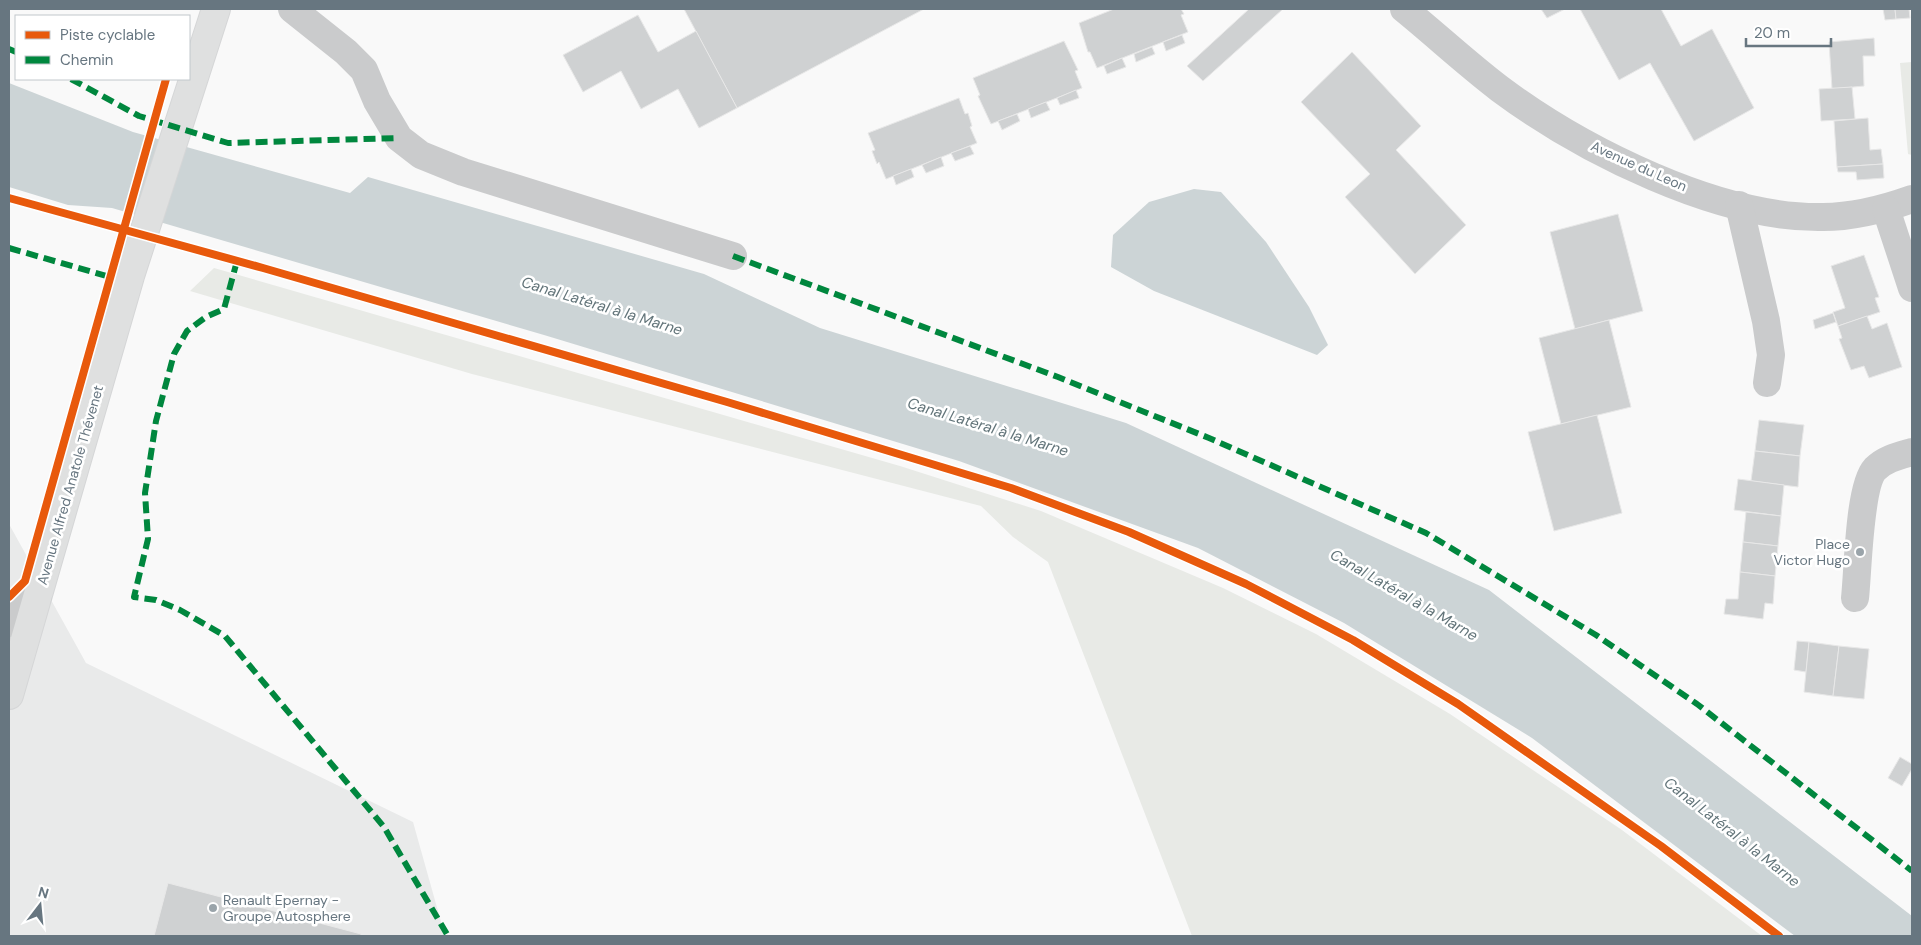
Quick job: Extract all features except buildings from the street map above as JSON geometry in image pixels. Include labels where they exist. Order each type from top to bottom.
[{"type":"main road","name":"Avenue Alfred Anatole Thévenet","points":[[9,695],[130,276],[205,39],[216,10]]},
{"type":"street","points":[[292,9],[346,52],[364,70],[377,101],[399,138],[421,155],[463,172],[733,256]]},
{"type":"street","name":"Avenue du Leon","points":[[1404,9],[1500,88],[1547,121],[1603,152],[1654,175],[1738,205],[1774,213],[1824,217],[1886,209],[1912,199]]},
{"type":"street","points":[[1738,205],[1766,321],[1771,355],[1768,383]]},
{"type":"street","points":[[1886,209],[1912,288]]},
{"type":"street","points":[[1855,598],[1865,488],[1872,471],[1884,461],[1912,452]]},
{"type":"street","points":[[1884,461],[1912,464]]},
{"type":"street","points":[[9,623],[38,596]]},
{"type":"shaded area","points":[[1912,62],[1912,155],[1908,154],[1900,63]]},
{"type":"shaded area","points":[[214,268],[900,466],[1041,511],[1223,588],[1316,634],[1450,714],[1622,830],[1762,936],[1192,936],[1048,562],[1013,537],[981,506],[472,374],[190,291]]},
{"type":"shaded area","points":[[9,524],[86,663],[413,822],[445,936],[9,936]]},
{"type":"water","name":"Canal Latéral à la Marne","points":[[9,83],[133,132],[350,193],[368,177],[704,274],[820,328],[1126,423],[1489,590],[1912,916],[1912,936],[1795,936],[1532,738],[1344,623],[1198,548],[959,461],[544,335],[112,208],[68,205],[9,187]]},
{"type":"water","points":[[1194,189],[1221,192],[1266,242],[1309,307],[1328,345],[1317,355],[1154,291],[1111,267],[1113,235],[1149,202]]},
{"type":"marked path","points":[[9,49],[15,52]]},
{"type":"marked path","points":[[73,80],[139,116],[228,143],[399,138]]},
{"type":"marked path","points":[[9,248],[110,277]]},
{"type":"marked path","points":[[733,256],[1058,377],[1209,438],[1426,533],[1596,635],[1697,704],[1912,871]]},
{"type":"marked path","points":[[237,261],[224,309],[206,317],[187,331],[174,354],[156,421],[145,493],[148,539],[134,597],[156,600],[180,610],[225,636],[384,827],[448,936]]},
{"type":"cycle path","points":[[9,597],[25,581],[166,80]]},
{"type":"cycle path","points":[[9,198],[263,268],[727,402],[1011,488],[1129,532],[1246,584],[1353,640],[1458,704],[1661,846],[1779,936]]},
{"type":"place","name":"Place Victor Hugo","points":[[1860,552]]},
{"type":"place","name":"Renault Epernay - Groupe Autosphere","points":[[213,908]]}]
